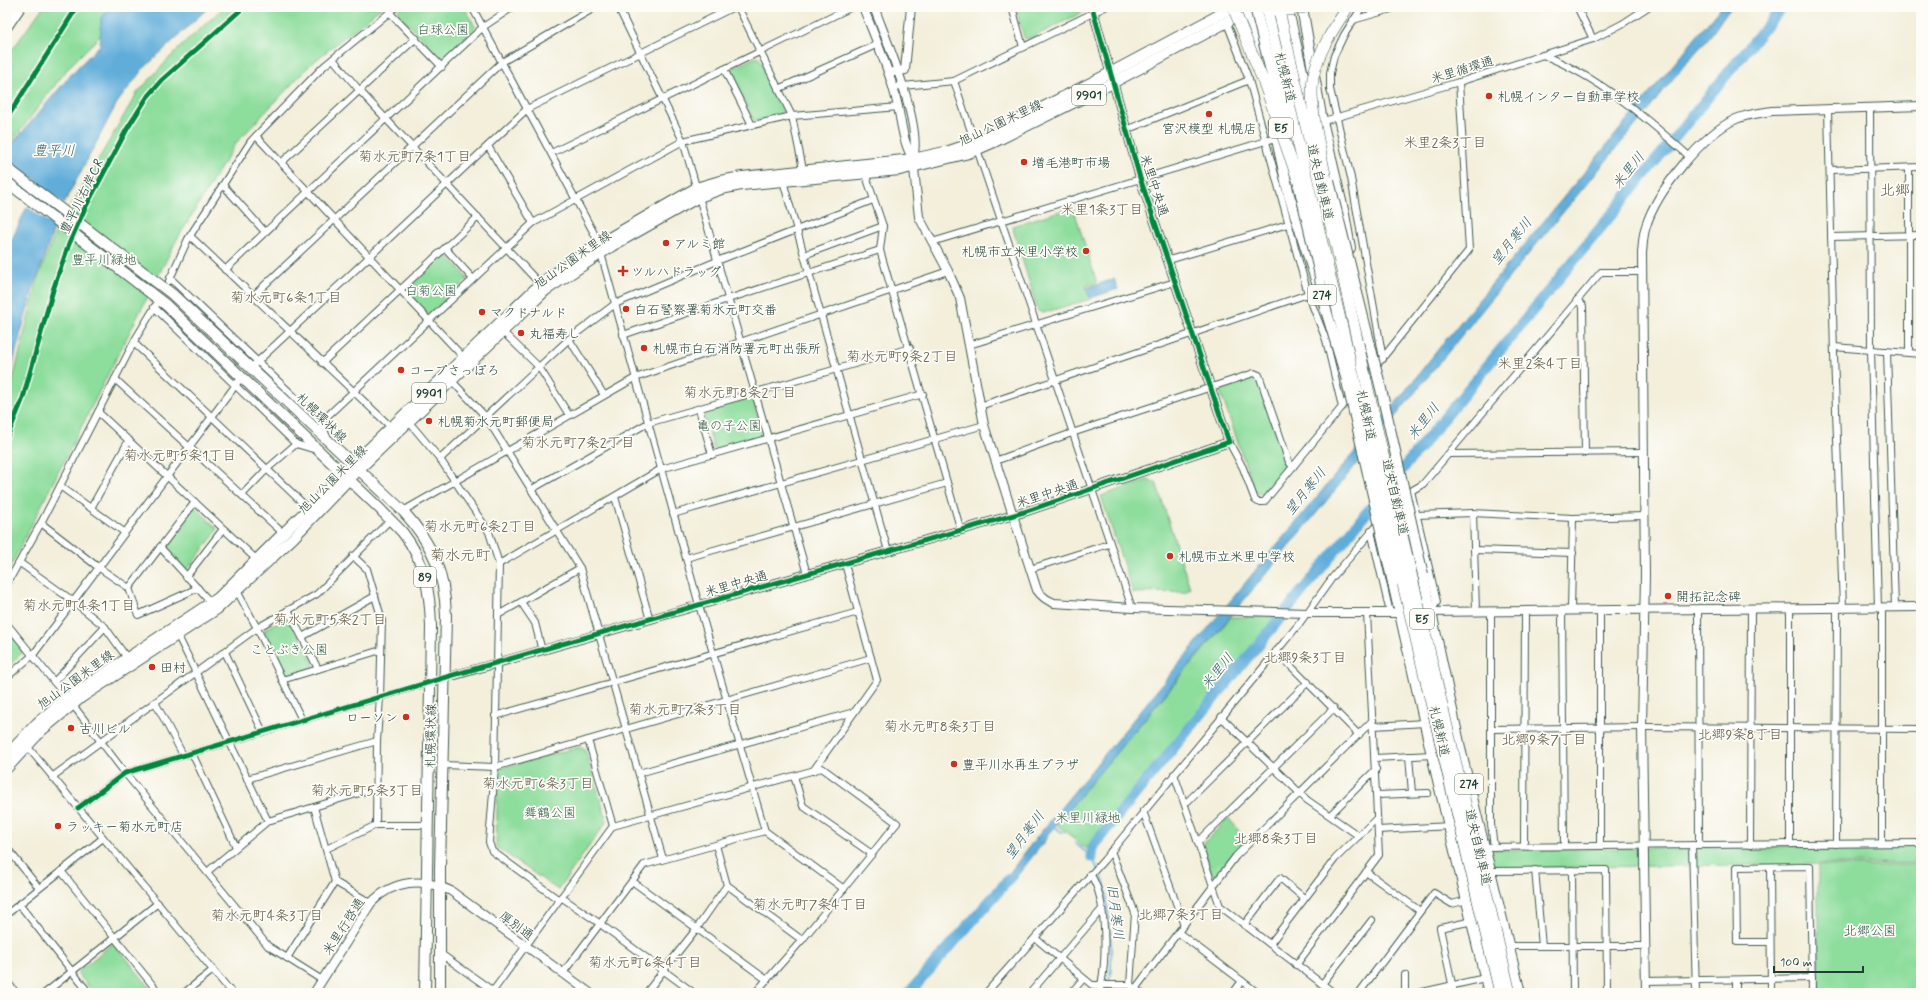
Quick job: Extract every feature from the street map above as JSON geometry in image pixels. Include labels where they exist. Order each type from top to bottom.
[{"type":"highway","name":"道央自動車道","points":[[1266,7],[1500,993]]},
{"type":"highway","name":"道央自動車道","points":[[1278,7],[1322,194],[1336,244],[1377,429],[1510,993]]},
{"type":"highway","points":[[1253,8],[1282,11],[1306,7]]},
{"type":"highway","name":"E5","points":[[1336,244],[1314,115],[1312,88],[1320,56],[1348,7]]},
{"type":"highway","name":"E5","points":[[1228,11],[1277,117],[1323,251]]},
{"type":"main road","points":[[7,26],[20,7]]},
{"type":"main road","name":"札幌新道","points":[[1287,7],[1383,397],[1430,612],[1489,847],[1491,871],[1507,946],[1520,993]]},
{"type":"main road","points":[[1302,7],[1322,121],[1344,214],[1356,287]]},
{"type":"main road","points":[[1253,8],[1289,195],[1323,300]]},
{"type":"main road","name":"札幌新道","points":[[1253,8],[1319,271],[1323,300],[1346,377],[1393,583],[1395,613],[1425,723],[1489,993]]},
{"type":"main road","name":"旭山公園米里線","points":[[235,587],[257,560],[309,509],[409,422],[452,381],[467,361],[540,284],[565,265],[599,249],[698,193],[732,178],[865,173],[914,163],[949,151],[975,147],[1111,78],[1228,11],[1253,8]]},
{"type":"main road","name":"旭山公園米里線","points":[[698,193],[741,185],[783,181],[804,175],[914,163]]},
{"type":"main road","name":"札幌環状線","points":[[7,168],[172,294],[403,511],[426,540],[441,575],[446,610],[440,993]]},
{"type":"main road","name":"札幌環状線","points":[[7,182],[166,305],[346,476],[402,532],[417,554],[429,588],[431,607],[425,993]]},
{"type":"main road","name":"旭山公園米里線","points":[[356,467],[392,428],[467,361],[503,332],[546,290],[599,249]]},
{"type":"main road","name":"旭山公園米里線","points":[[8,752],[37,723],[178,636],[293,538],[346,476]]},
{"type":"main road","name":"旭山公園米里線","points":[[7,768],[70,702],[127,658],[214,606]]},
{"type":"street","points":[[330,444],[321,422],[256,363],[169,280],[190,236],[256,136],[333,59],[396,7]]},
{"type":"street","points":[[472,7],[576,200],[599,249],[699,605],[765,831],[844,889]]},
{"type":"street","points":[[225,270],[483,27],[513,7]]},
{"type":"street","points":[[253,296],[502,62],[596,7]]},
{"type":"street","points":[[618,7],[683,141],[807,574]]},
{"type":"street","points":[[256,363],[527,109],[734,7]]},
{"type":"street","points":[[738,7],[792,116],[804,175]]},
{"type":"street","points":[[551,153],[852,7]]},
{"type":"street","points":[[863,7],[889,73],[899,107],[908,151],[914,163]]},
{"type":"street","points":[[874,7],[898,71],[909,110],[916,150],[914,163],[919,217],[948,271],[960,298],[984,425],[1037,590],[1046,600],[1054,603],[1132,608],[1304,613],[1562,610],[1643,611],[1921,607]]},
{"type":"street","points":[[889,73],[905,70],[911,7]]},
{"type":"street","points":[[1004,7],[1012,8],[1023,47]]},
{"type":"street","points":[[893,87],[954,82],[1092,10],[1105,7]]},
{"type":"street","points":[[1362,7],[1353,20],[1334,56],[1330,73],[1330,89],[1338,117],[1365,255],[1378,338],[1383,359]]},
{"type":"street","points":[[1353,20],[1398,7]]},
{"type":"street","points":[[1577,7],[1593,39]]},
{"type":"street","name":"米里循環通","points":[[932,242],[1264,140],[1277,138],[1322,121],[1459,82],[1593,39],[1622,24],[1648,7]]},
{"type":"street","name":"米里中央通","points":[[431,682],[1013,516],[1229,442],[1212,386],[1140,178],[1092,10]]},
{"type":"street","points":[[1228,11],[1249,80],[1264,140],[1308,294],[1326,340],[1342,407]]},
{"type":"street","points":[[390,12],[442,67]]},
{"type":"street","points":[[282,163],[416,38]]},
{"type":"street","points":[[778,89],[878,44]]},
{"type":"street","points":[[1543,55],[1568,65],[1622,100],[1690,157]]},
{"type":"street","points":[[333,59],[360,91],[387,118],[540,284]]},
{"type":"street","points":[[724,69],[752,125]]},
{"type":"street","points":[[1126,130],[1249,80]]},
{"type":"street","points":[[954,82],[1109,544],[1132,608]]},
{"type":"street","points":[[1229,442],[1243,468],[1255,500],[1258,502],[1264,502],[1383,359],[1469,250],[1459,82]]},
{"type":"street","points":[[1646,993],[1645,846],[1642,727],[1643,611],[1645,576],[1642,253],[1646,226],[1656,204],[1690,157],[1712,134],[1736,119],[1750,114],[1772,111],[1921,106]]},
{"type":"street","points":[[321,422],[533,223],[683,141],[792,116],[899,107]]},
{"type":"street","points":[[1870,107],[1871,169],[1869,236],[1871,350],[1880,608],[1882,843]]},
{"type":"street","points":[[1828,109],[1840,608],[1836,729],[1836,844]]},
{"type":"street","points":[[256,136],[467,361]]},
{"type":"street","points":[[488,146],[533,223]]},
{"type":"street","points":[[1908,168],[1909,353]]},
{"type":"street","points":[[1830,170],[1921,168]]},
{"type":"street","points":[[865,173],[883,226],[880,250],[910,348],[947,483],[962,531]]},
{"type":"street","points":[[783,181],[888,552]]},
{"type":"street","points":[[223,185],[265,232]]},
{"type":"street","points":[[440,459],[569,339],[615,304],[717,261],[873,200]]},
{"type":"street","points":[[322,362],[478,217]]},
{"type":"street","points":[[1168,260],[1288,224]]},
{"type":"street","points":[[804,255],[883,226]]},
{"type":"street","points":[[1831,237],[1921,235]]},
{"type":"street","points":[[190,236],[392,428]]},
{"type":"street","points":[[445,248],[473,279]]},
{"type":"street","points":[[624,335],[728,299],[880,250]]},
{"type":"street","points":[[403,511],[635,378],[948,271]]},
{"type":"street","points":[[986,993],[1104,860],[1276,651],[1304,613],[1371,531],[1411,491],[1424,484],[1601,272],[1642,272]]},
{"type":"street","points":[[969,345],[1175,282]]},
{"type":"street","points":[[980,406],[1308,294]]},
{"type":"street","points":[[1577,300],[1582,306],[1584,453]]},
{"type":"street","points":[[7,584],[20,563],[115,379],[155,306],[237,384],[296,444],[318,451]]},
{"type":"street","points":[[503,332],[539,367],[569,415]]},
{"type":"street","points":[[569,339],[604,395]]},
{"type":"street","points":[[134,343],[309,509]]},
{"type":"street","points":[[1834,347],[1921,354]]},
{"type":"street","points":[[532,489],[648,423],[910,348]]},
{"type":"street","points":[[1886,351],[1895,608]]},
{"type":"street","points":[[995,461],[1072,433],[1254,373],[1259,375],[1289,462],[1293,467]]},
{"type":"street","points":[[115,379],[284,534]]},
{"type":"street","points":[[452,381],[486,417],[580,568],[663,859]]},
{"type":"street","points":[[7,677],[33,655],[124,532],[237,384]]},
{"type":"street","points":[[499,564],[662,469],[923,394]]},
{"type":"street","points":[[699,409],[712,455]]},
{"type":"street","points":[[98,412],[257,560]]},
{"type":"street","points":[[409,422],[440,459],[489,532],[499,564],[495,767],[490,842],[492,851],[560,899],[599,923],[662,971],[694,993]]},
{"type":"street","points":[[674,514],[984,425]]},
{"type":"street","points":[[91,508],[129,440]]},
{"type":"street","points":[[242,496],[267,469],[296,444]]},
{"type":"street","points":[[1449,454],[1644,452]]},
{"type":"street","points":[[686,558],[947,483]]},
{"type":"street","points":[[60,486],[124,532]]},
{"type":"street","points":[[1411,491],[1437,602],[1430,612]]},
{"type":"street","points":[[615,497],[650,620]]},
{"type":"street","points":[[130,588],[195,502]]},
{"type":"street","points":[[1416,514],[1473,513],[1573,518],[1644,516]]},
{"type":"street","points":[[1473,513],[1476,611]]},
{"type":"street","points":[[1571,610],[1573,518]]},
{"type":"street","points":[[52,777],[257,628],[317,594],[390,520]]},
{"type":"street","points":[[41,523],[98,567],[130,588],[138,615],[198,588]]},
{"type":"street","points":[[186,577],[223,529]]},
{"type":"street","points":[[1371,531],[1395,613]]},
{"type":"street","points":[[1030,569],[1109,544]]},
{"type":"street","points":[[160,547],[214,606]]},
{"type":"street","points":[[1474,550],[1573,553]]},
{"type":"street","points":[[353,556],[367,569],[382,620],[380,697],[377,740],[376,826]]},
{"type":"street","points":[[20,563],[73,601],[105,627],[127,658]]},
{"type":"street","points":[[813,771],[877,680],[845,564]]},
{"type":"street","points":[[498,615],[580,568]]},
{"type":"street","points":[[235,587],[257,628],[302,720]]},
{"type":"street","points":[[302,637],[375,596]]},
{"type":"street","points":[[521,602],[535,623],[542,650]]},
{"type":"street","points":[[1750,845],[1749,729],[1751,609]]},
{"type":"street","points":[[1790,609],[1790,844]]},
{"type":"street","points":[[288,610],[318,669]]},
{"type":"street","points":[[1562,610],[1564,846]]},
{"type":"street","points":[[1600,610],[1600,846]]},
{"type":"street","points":[[1696,993],[1695,845],[1698,727],[1698,610]]},
{"type":"street","points":[[1491,611],[1491,824],[1489,847],[1921,842]]},
{"type":"street","points":[[1524,846],[1525,611]]},
{"type":"street","points":[[495,716],[858,612]]},
{"type":"street","points":[[1296,965],[1379,855],[1374,723],[1367,613]]},
{"type":"street","points":[[7,624],[125,773],[268,946],[322,980]]},
{"type":"street","points":[[54,682],[105,627]]},
{"type":"street","points":[[178,636],[268,821]]},
{"type":"street","points":[[282,680],[381,650]]},
{"type":"street","points":[[1276,651],[1359,735]]},
{"type":"street","points":[[225,652],[263,732]]},
{"type":"street","points":[[443,765],[495,767],[871,658]]},
{"type":"street","points":[[78,808],[125,773],[431,682]]},
{"type":"street","points":[[1184,802],[1188,801],[1308,682]]},
{"type":"street","points":[[155,702],[183,755]]},
{"type":"street","points":[[1197,841],[1201,839],[1334,708]]},
{"type":"street","points":[[639,773],[854,712]]},
{"type":"street","points":[[1221,717],[1248,741],[1300,793],[1359,836]]},
{"type":"street","points":[[1035,938],[1092,985],[1130,985],[1138,991],[1184,925],[1236,856],[1359,735],[1374,723],[1425,723]]},
{"type":"street","points":[[1491,729],[1698,727],[1749,729],[1921,729]]},
{"type":"street","points":[[247,779],[377,740]]},
{"type":"street","points":[[588,740],[613,826]]},
{"type":"street","points":[[27,746],[232,993]]},
{"type":"street","points":[[192,753],[236,847]]},
{"type":"street","points":[[1375,758],[1432,755]]},
{"type":"street","points":[[1410,756],[1412,793]]},
{"type":"street","points":[[441,954],[493,992],[613,826],[822,768],[897,823],[802,940],[755,993]]},
{"type":"street","points":[[1330,815],[1376,769]]},
{"type":"street","points":[[1174,774],[1220,906],[1334,993]]},
{"type":"street","points":[[794,776],[803,806],[872,854]]},
{"type":"street","points":[[207,872],[268,821],[376,788]]},
{"type":"street","points":[[1377,795],[1428,793]]},
{"type":"street","points":[[314,807],[335,882],[370,903]]},
{"type":"street","points":[[1144,811],[1184,925]]},
{"type":"street","points":[[1270,944],[1335,859],[1377,818]]},
{"type":"street","points":[[326,849],[376,826],[428,825]]},
{"type":"street","points":[[1378,830],[1450,826]]},
{"type":"street","points":[[563,973],[644,865],[765,831]]},
{"type":"street","points":[[7,914],[103,838]]},
{"type":"street","points":[[716,845],[727,885],[802,940]]},
{"type":"street","points":[[8,851],[39,888]]},
{"type":"street","points":[[1111,851],[1135,913],[1130,985]]},
{"type":"street","points":[[1770,942],[1737,942],[1736,867],[1810,866],[1812,993]]},
{"type":"street","points":[[1770,867],[1771,993]]},
{"type":"street","points":[[1535,870],[1542,946]]},
{"type":"street","points":[[1572,870],[1573,993]]},
{"type":"street","points":[[1491,871],[1606,870],[1608,993]]},
{"type":"street","points":[[61,871],[159,993]]},
{"type":"street","points":[[1366,872],[1420,911]]},
{"type":"street","points":[[1091,873],[1098,886],[1102,909],[1104,971],[1103,986],[1099,993]]},
{"type":"street","points":[[1244,925],[1280,878],[1304,898]]},
{"type":"street","points":[[632,881],[767,980]]},
{"type":"street","points":[[287,958],[335,882]]},
{"type":"street","name":"米里行啓通","points":[[314,993],[370,903],[382,893],[395,886],[411,882],[426,883]]},
{"type":"street","name":"厚別通","points":[[426,883],[441,886],[451,891],[590,993]]},
{"type":"street","points":[[646,993],[697,928],[727,885]]},
{"type":"street","points":[[1359,993],[1434,893],[1452,904],[1467,900]]},
{"type":"street","points":[[45,993],[158,903]]},
{"type":"street","points":[[19,904],[90,993]]},
{"type":"street","points":[[1030,993],[1102,909]]},
{"type":"street","points":[[1322,984],[1372,920]]},
{"type":"street","points":[[1454,993],[1440,928],[1473,921]]},
{"type":"street","points":[[1179,933],[1194,942],[1199,949],[1258,993]]},
{"type":"street","points":[[1507,946],[1646,946]]},
{"type":"street","points":[[187,992],[213,970]]},
{"type":"street","points":[[1405,975],[1405,993]]},
{"type":"street","points":[[1418,993],[1485,978]]},
{"type":"street","points":[[1646,981],[1812,978]]},
{"type":"street","points":[[1071,993],[1084,979]]},
{"type":"street","points":[[1736,980],[1736,993]]},
{"type":"street","points":[[1233,993],[1242,981]]},
{"type":"street","points":[[7,983],[15,993]]},
{"type":"green space","points":[[43,7],[118,7],[99,37],[69,67],[7,148],[7,57]]},
{"type":"green space","name":"豊平川緑地","points":[[224,7],[382,7],[311,64],[236,143],[176,241],[7,573],[7,404],[38,278],[55,234],[137,93],[176,51]]},
{"type":"green space","name":"白球公園","points":[[402,7],[464,7],[475,26],[474,30],[444,59],[441,59],[398,13],[398,10]]},
{"type":"green space","points":[[1015,7],[1084,7],[1084,9],[1083,12],[1029,39],[1024,38]]},
{"type":"green space","points":[[756,57],[759,58],[785,111],[784,114],[756,121],[754,120],[729,70]]},
{"type":"green space","points":[[1073,207],[1097,283],[1086,286],[1090,299],[1043,313],[1038,311],[1012,226]]},
{"type":"green space","name":"白菊公園","points":[[443,254],[446,254],[467,277],[467,280],[430,314],[426,314],[406,292],[406,289]]},
{"type":"green space","points":[[1254,376],[1257,378],[1287,464],[1286,469],[1264,495],[1255,492],[1220,391],[1222,386]]},
{"type":"green space","name":"亀の子公園","points":[[751,398],[753,400],[763,434],[762,437],[716,450],[714,449],[703,413],[705,411]]},
{"type":"green space","points":[[1147,480],[1156,482],[1190,588],[1186,592],[1133,593],[1101,496]]},
{"type":"green space","points":[[193,508],[196,508],[217,528],[217,531],[188,569],[185,569],[165,550],[165,547]]},
{"type":"green space","name":"ことぶき公園","points":[[290,616],[314,665],[313,668],[287,675],[285,674],[264,630]]},
{"type":"green space","name":"米里川緑地","points":[[1277,616],[1087,849],[1056,824],[1231,617]]},
{"type":"green space","points":[[7,630],[23,649],[23,652],[7,668]]},
{"type":"green space","name":"舞鶴公園","points":[[579,747],[585,750],[607,821],[558,890],[496,847],[498,769]]},
{"type":"green space","points":[[1228,818],[1247,839],[1233,854],[1217,876],[1212,875],[1202,845]]},
{"type":"green space","points":[[1921,844],[1921,863],[1492,868],[1489,850]]},
{"type":"green space","name":"北郷公園","points":[[1921,865],[1921,993],[1818,993],[1818,866]]},
{"type":"green space","points":[[112,944],[115,944],[154,993],[94,993],[78,974],[79,971]]},
{"type":"water","name":"豊平川","points":[[111,7],[209,7],[142,70],[117,103],[66,200],[52,235],[32,292],[7,385],[7,250],[25,211],[41,184],[7,160],[7,150],[75,70],[100,45],[101,18]]},
{"type":"water","points":[[1721,7],[1731,7],[1711,35],[1520,264],[1301,532],[1049,833],[1044,842],[1005,891],[999,887],[1032,843],[1259,566],[1266,562],[1269,554],[1394,405],[1448,337]]},
{"type":"water","points":[[1114,279],[1118,289],[1090,298],[1087,288]]},
{"type":"pier","points":[[38,185],[67,206],[57,228],[26,205]]},
{"type":"waterway","name":"米里川","points":[[1092,857],[1093,847],[1097,841],[1782,7]]},
{"type":"waterway","name":"旧月寒川","points":[[1052,825],[1063,833]]},
{"type":"waterway","name":"旧月寒川","points":[[1075,843],[1092,857],[1105,884],[1111,944],[1111,969],[1107,993]]},
{"type":"waterway","name":"望月寒川","points":[[909,993],[1010,878]]},
{"type":"cycle path","points":[[7,118],[77,7]]},
{"type":"cycle path","name":"豊平川右岸CR","points":[[7,437],[23,398],[53,290],[69,244],[85,208],[127,129],[148,96],[162,80],[244,7]]},
{"type":"cycle path","points":[[78,808],[125,773],[450,676],[1024,512],[1229,442],[1140,178],[1092,7]]},
{"type":"place","name":"札幌インター自動車学校","points":[[1489,96]]},
{"type":"place","name":"宮沢模型 札幌店","points":[[1209,114]]},
{"type":"place","name":"増毛港町市場","points":[[1024,162]]},
{"type":"place","name":"アルミ館","points":[[666,243]]},
{"type":"place","name":"札幌市立米里小学校","points":[[1086,251]]},
{"type":"place","name":"ツルハドラッグ","points":[[623,271]]},
{"type":"place","name":"白石警察署菊水元町交番","points":[[626,309]]},
{"type":"place","name":"マクドナルド","points":[[482,312]]},
{"type":"place","name":"丸福寿し","points":[[521,333]]},
{"type":"place","name":"札幌市白石消防署元町出張所","points":[[644,348]]},
{"type":"place","name":"コープさっぽろ","points":[[401,370]]},
{"type":"place","name":"札幌菊水元町郵便局","points":[[429,421]]},
{"type":"place","name":"札幌市立米里中学校","points":[[1170,556]]},
{"type":"place","name":"開拓記念碑","points":[[1668,596]]},
{"type":"place","name":"田村","points":[[152,667]]},
{"type":"place","name":"ローソン","points":[[406,717]]},
{"type":"place","name":"古川ビル","points":[[71,728]]},
{"type":"place","name":"豊平川水再生プラザ","points":[[954,764]]},
{"type":"place","name":"ラッキー菊水元町店","points":[[58,826]]},
{"type":"district","name":"米里2条3丁目","points":[[1445,142]]},
{"type":"district","name":"菊水元町7条1丁目","points":[[415,156]]},
{"type":"district","name":"北郷","points":[[1895,190]]},
{"type":"district","name":"米里1条3丁目","points":[[1102,209]]},
{"type":"district","name":"菊水元町6条1丁目","points":[[286,297]]},
{"type":"district","name":"菊水元町9条2丁目","points":[[902,356]]},
{"type":"district","name":"米里2条4丁目","points":[[1540,363]]},
{"type":"district","name":"菊水元町8条2丁目","points":[[740,392]]},
{"type":"district","name":"菊水元町7条2丁目","points":[[578,442]]},
{"type":"district","name":"菊水元町5条1丁目","points":[[180,455]]},
{"type":"district","name":"菊水元町6条2丁目","points":[[480,526]]},
{"type":"district","name":"菊水元町","points":[[460,555]]},
{"type":"district","name":"菊水元町4条1丁目","points":[[79,605]]},
{"type":"district","name":"菊水元町5条2丁目","points":[[330,619]]},
{"type":"district","name":"北郷9条3丁目","points":[[1305,657]]},
{"type":"district","name":"菊水元町7条3丁目","points":[[685,709]]},
{"type":"district","name":"菊水元町8条3丁目","points":[[940,726]]},
{"type":"district","name":"北郷9条8丁目","points":[[1740,734]]},
{"type":"district","name":"北郷9条7丁目","points":[[1544,739]]},
{"type":"district","name":"菊水元町6条3丁目","points":[[538,783]]},
{"type":"district","name":"菊水元町5条3丁目","points":[[367,790]]},
{"type":"district","name":"北郷8条3丁目","points":[[1276,838]]},
{"type":"district","name":"菊水元町7条4丁目","points":[[810,904]]},
{"type":"district","name":"北郷7条3丁目","points":[[1181,914]]},
{"type":"district","name":"菊水元町4条3丁目","points":[[267,915]]},
{"type":"district","name":"菊水元町6条4丁目","points":[[645,962]]}]
